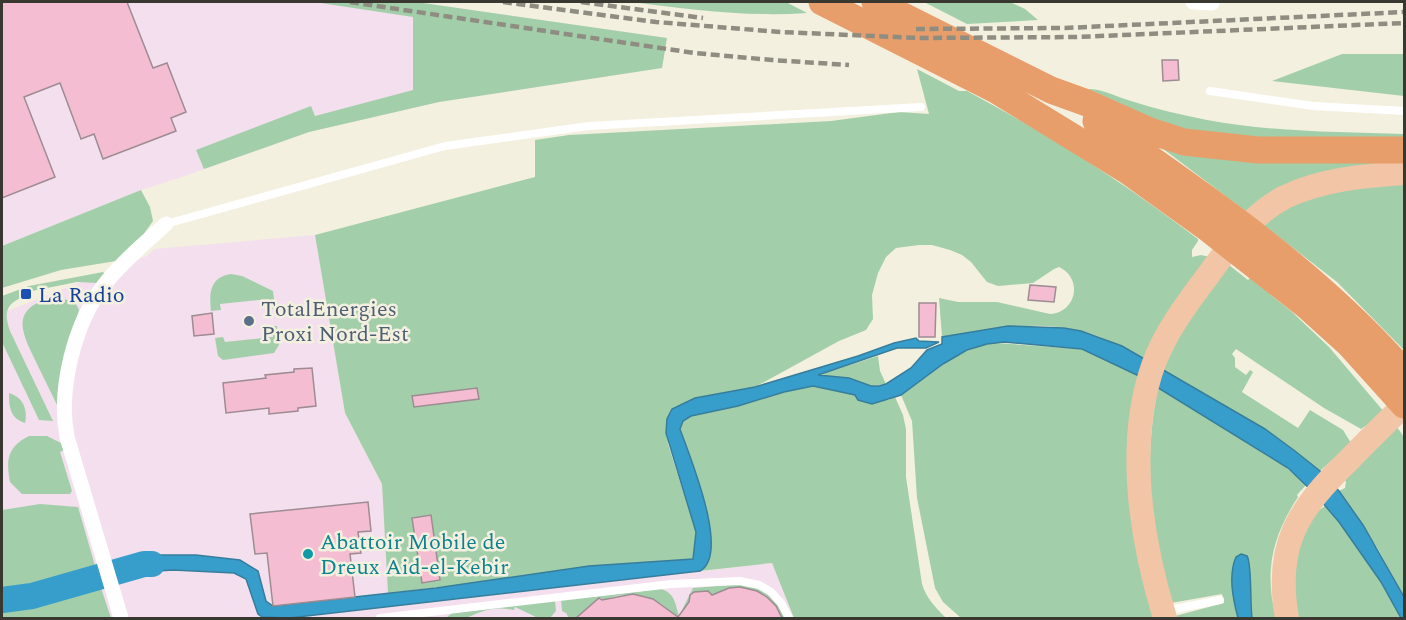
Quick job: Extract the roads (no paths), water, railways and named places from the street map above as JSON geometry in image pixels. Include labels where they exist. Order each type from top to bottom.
[{"type":"highway","points":[[822,2],[996,90],[1128,171],[1213,218],[1265,258],[1328,324],[1396,373],[1404,405]]},
{"type":"highway","points":[[874,2],[1051,90],[1150,131],[1184,142],[1258,150],[1404,150]]},
{"type":"highway","points":[[1051,90],[1165,167],[1213,218]]},
{"type":"main road","points":[[1164,615],[1145,536],[1141,499],[1139,434],[1144,397],[1155,362],[1166,338],[1220,259],[1237,237],[1263,211],[1289,196],[1321,184],[1349,178],[1404,173]]},
{"type":"main road","points":[[1287,618],[1283,591],[1286,552],[1296,526],[1315,494],[1404,405]]},
{"type":"street","points":[[1193,2],[1212,3]]},
{"type":"street","points":[[121,618],[67,437],[64,412],[67,377],[84,320],[97,296],[120,267],[166,224]]},
{"type":"lane","points":[[1210,92],[1313,106],[1404,111]]},
{"type":"lane","points":[[166,224],[446,146],[589,126],[921,107]]},
{"type":"lane","points":[[380,618],[671,584],[740,581],[759,585],[771,592],[781,603],[789,618]]},
{"type":"lane","points":[[1164,615],[1220,600]]},
{"type":"water","points":[[1008,326],[1064,328],[1081,331],[1122,346],[1265,429],[1295,451],[1320,471],[1339,491],[1363,525],[1404,597],[1404,618],[1401,618],[1381,582],[1339,522],[1288,468],[1139,376],[1082,349],[1004,342],[967,350],[943,364],[901,395],[872,404],[858,400],[855,395],[813,386],[691,416],[683,421],[680,429],[710,525],[711,545],[708,561],[700,571],[289,618],[262,617],[258,614],[246,579],[234,573],[173,570],[120,576],[116,565],[158,555],[196,555],[240,560],[258,571],[266,601],[273,606],[436,588],[589,566],[693,559],[696,532],[666,433],[667,419],[672,409],[695,398],[755,387],[894,343],[916,338],[919,341],[939,342],[926,348],[897,348],[818,375],[849,378],[871,386],[879,386],[911,368],[927,350],[942,344],[942,337]]},
{"type":"water","points":[[1241,554],[1247,556],[1249,560],[1252,618],[1238,618],[1233,595],[1232,571],[1236,557]]},
{"type":"water","points":[[96,569],[100,585],[46,602],[2,607],[2,592],[28,589]]},
{"type":"waterway","points":[[2,600],[32,596],[144,564],[152,564]]},
{"type":"railway","points":[[350,2],[694,53],[849,65]]},
{"type":"railway","points":[[503,2],[656,22],[780,32],[919,38],[1077,37],[1404,23]]},
{"type":"railway","points":[[581,2],[703,18]]},
{"type":"railway","points":[[916,29],[1065,28],[1404,12]]},
{"type":"place","name":"La Radio","points":[[26,294]]},
{"type":"place","name":"TotalEnergies Proxi Nord-Est","points":[[249,321]]},
{"type":"place","name":"Abattoir Mobile de Dreux Aid-el-Kebir","points":[[308,554]]}]
